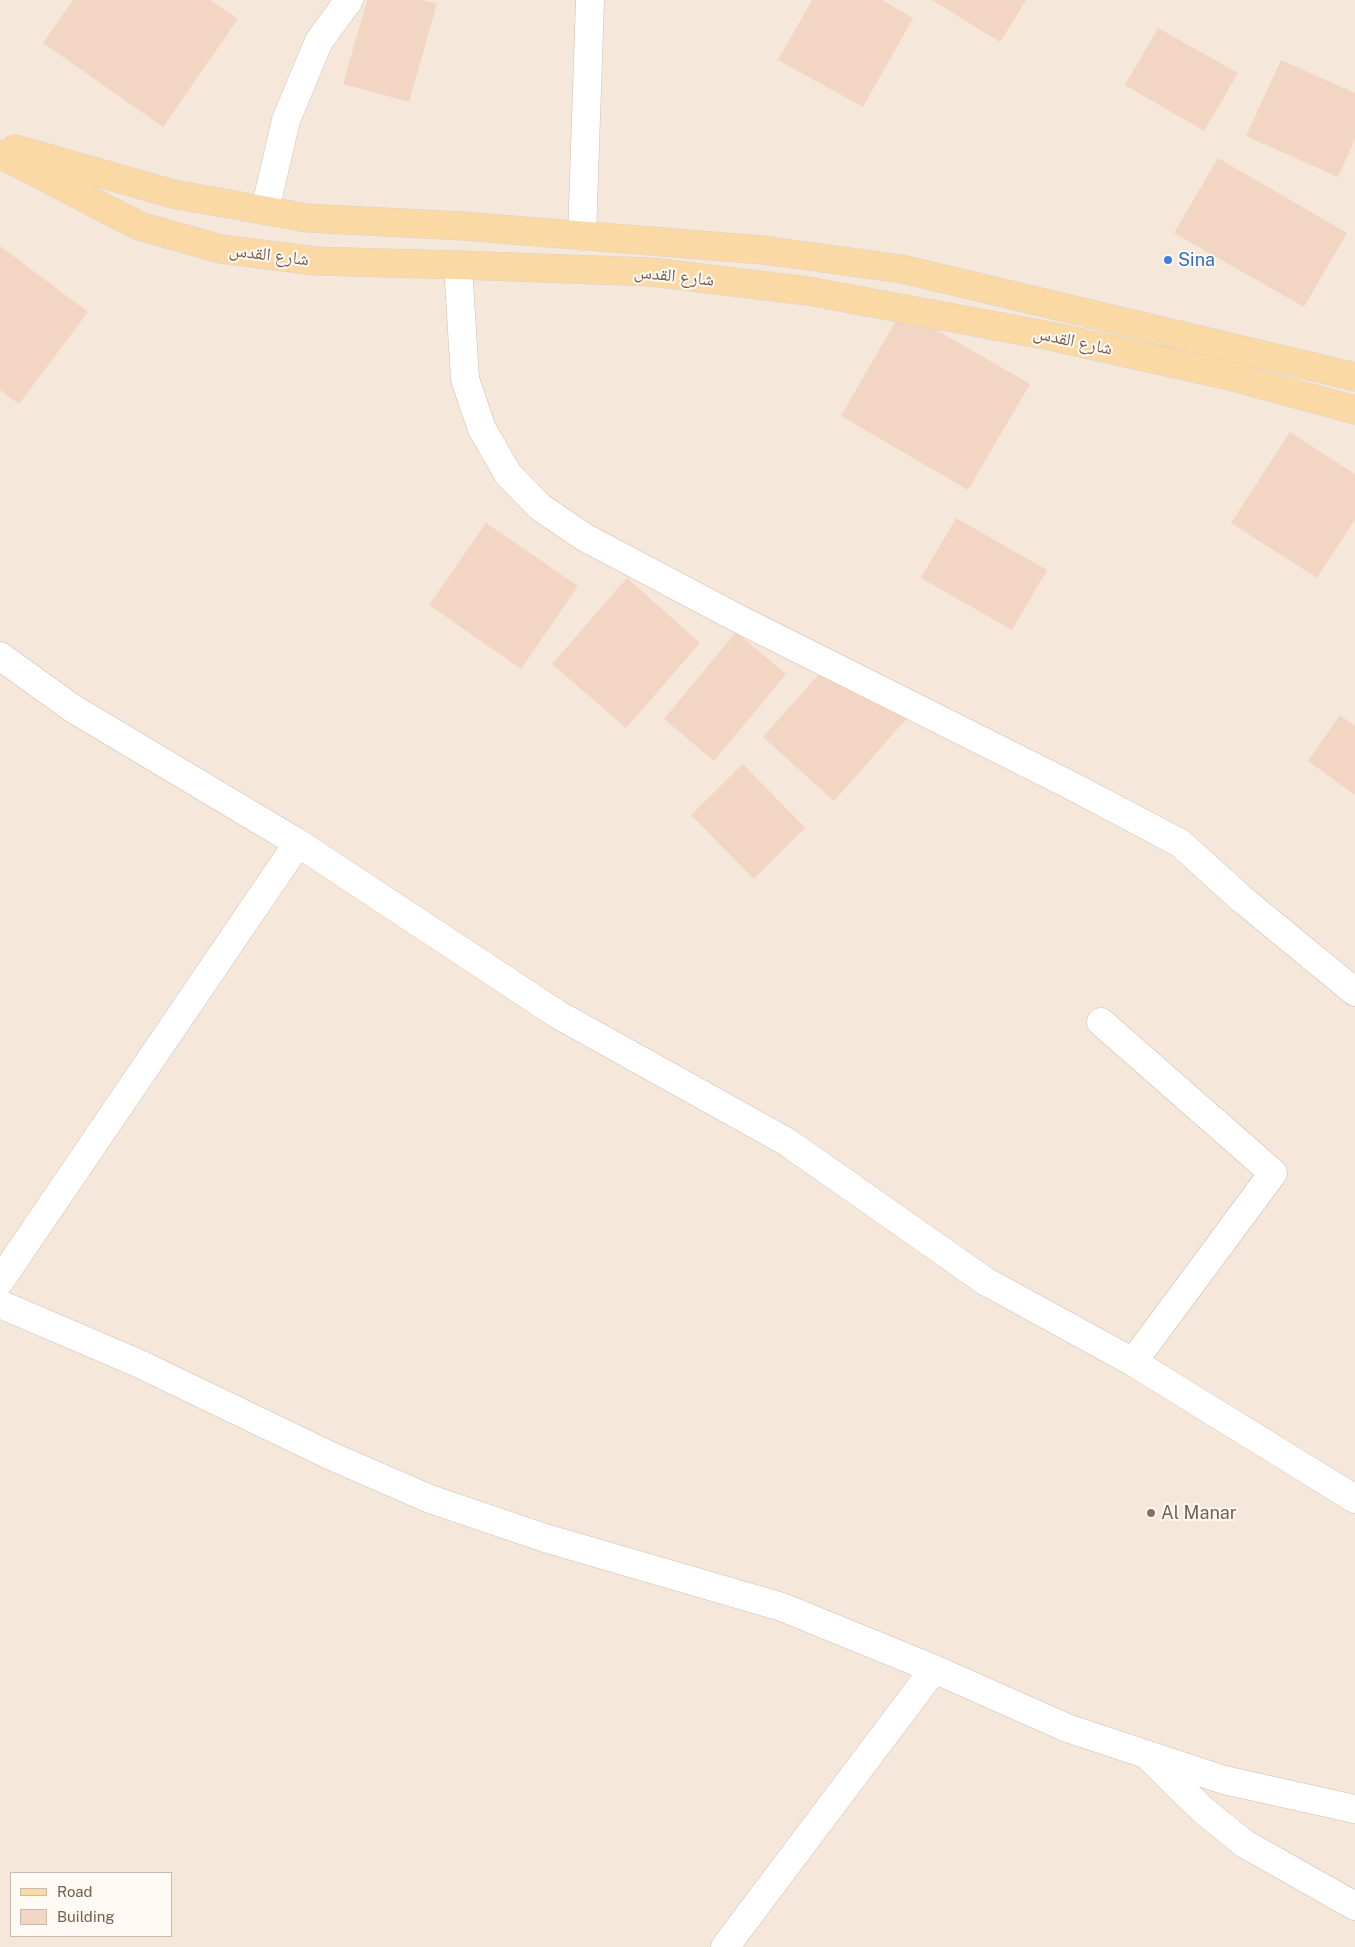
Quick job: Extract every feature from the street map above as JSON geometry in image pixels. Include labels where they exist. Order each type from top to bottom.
[{"type":"main road","name":"شارع القدس","points":[[0,144],[173,194],[307,218],[462,226],[763,250],[902,269],[1355,377]]},
{"type":"main road","name":"شارع القدس","points":[[0,154],[139,226],[221,249],[316,261],[651,272],[808,291],[1060,338],[1226,375],[1355,410]]},
{"type":"street","points":[[265,210],[286,120],[319,41],[349,0]]},
{"type":"street","points":[[582,236],[590,0]]},
{"type":"street","points":[[458,265],[465,379],[470,396],[482,429],[508,474],[540,507],[584,537],[737,618],[1070,785],[1180,843],[1244,900],[1355,992]]},
{"type":"street","points":[[0,656],[72,708],[298,843],[557,1014],[787,1142],[986,1281],[1132,1362],[1354,1497]]},
{"type":"street","points":[[0,1281],[298,843]]},
{"type":"street","points":[[1101,1022],[1273,1173],[1132,1362]]},
{"type":"street","points":[[0,1304],[140,1364],[332,1456],[430,1499],[544,1538],[782,1607],[934,1669],[1067,1728],[1224,1780],[1355,1809]]},
{"type":"street","points":[[725,1947],[934,1669]]},
{"type":"street","points":[[1146,1754],[1204,1811],[1245,1844],[1355,1906]]},
{"type":"shaded area","points":[[0,0],[1355,0],[1355,1947],[0,1947]]},
{"type":"building","points":[[73,0],[210,0],[238,19],[163,127],[43,43]]},
{"type":"building","points":[[367,0],[422,0],[437,4],[409,102],[343,84]]},
{"type":"building","points":[[812,0],[882,0],[913,18],[863,107],[778,60]]},
{"type":"building","points":[[932,0],[1026,0],[1000,42]]},
{"type":"building","points":[[1158,28],[1238,73],[1204,131],[1125,85]]},
{"type":"building","points":[[1281,60],[1355,93],[1355,139],[1338,177],[1246,136]]},
{"type":"building","points":[[1218,158],[1347,233],[1304,307],[1174,233]]},
{"type":"building","points":[[0,246],[88,312],[19,404],[0,390]]},
{"type":"building","points":[[902,310],[1030,384],[968,490],[841,416]]},
{"type":"building","points":[[1290,432],[1355,474],[1355,519],[1317,578],[1231,523]]},
{"type":"building","points":[[956,518],[1047,570],[1012,630],[921,578]]},
{"type":"building","points":[[486,523],[578,586],[521,669],[429,605]]},
{"type":"building","points":[[627,578],[700,643],[626,728],[552,664]]},
{"type":"building","points":[[736,632],[786,674],[714,761],[664,719]]},
{"type":"building","points":[[836,655],[907,718],[834,801],[763,737]]},
{"type":"building","points":[[1340,715],[1355,726],[1355,795],[1308,761]]},
{"type":"building","points":[[743,764],[805,828],[754,879],[691,815]]},
{"type":"place","name":"Sina","points":[[1168,260]]},
{"type":"place","name":"Al Manar","points":[[1151,1513]]}]
